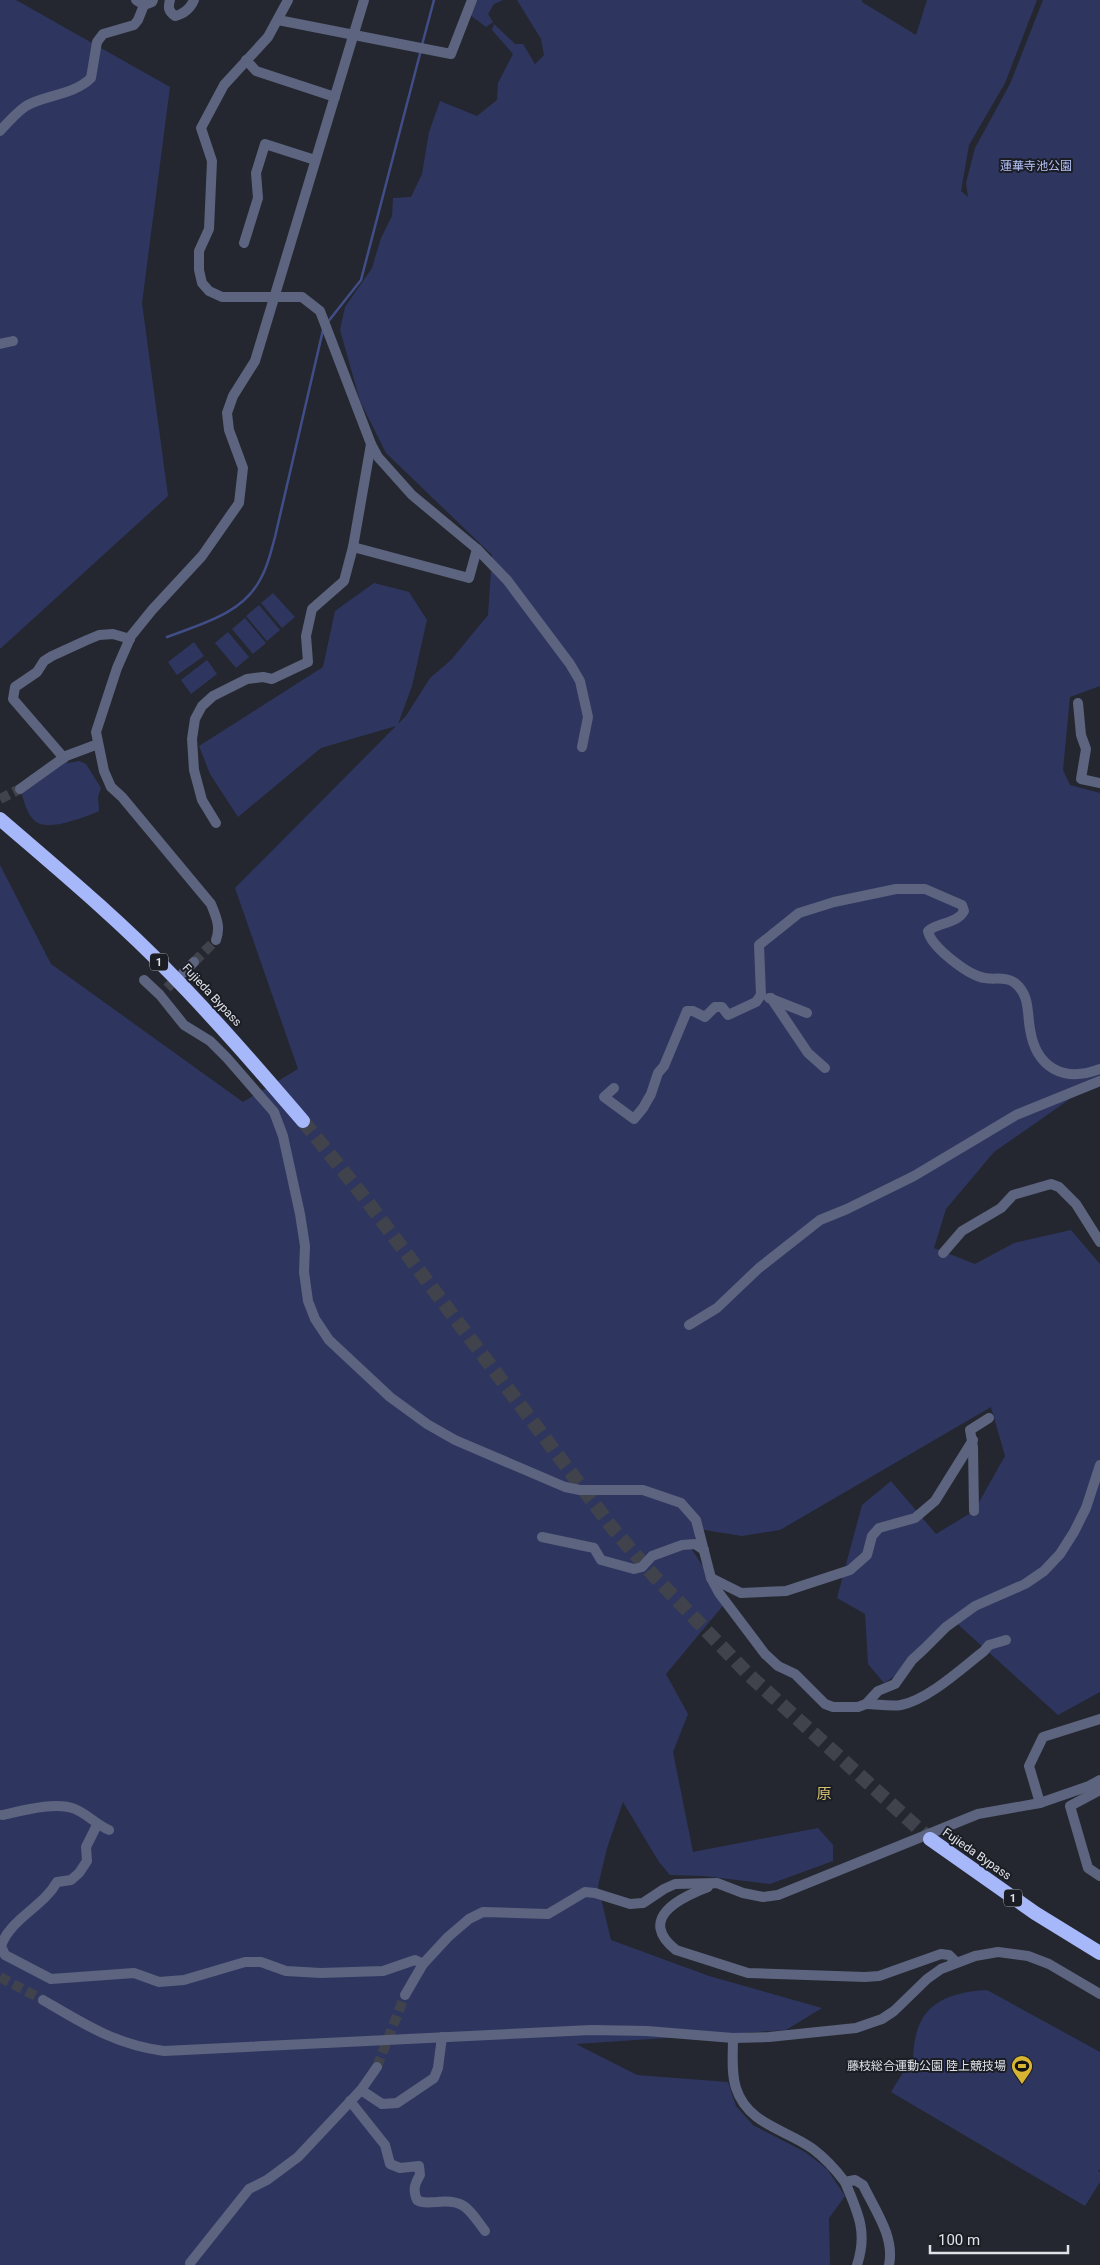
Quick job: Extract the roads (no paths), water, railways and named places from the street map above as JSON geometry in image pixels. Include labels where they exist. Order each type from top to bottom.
[{"type":"highway","name":"Fujieda Bypass","points":[[0,819],[99,906],[170,972],[246,1054],[303,1121]]},
{"type":"highway","name":"Fujieda Bypass","points":[[1100,1946],[930,1839],[1035,1913],[1100,1953]]},
{"type":"street","points":[[170,0],[168,7],[174,16],[181,15],[191,6],[194,0]]},
{"type":"street","points":[[288,0],[268,37],[224,85],[201,128],[212,161],[209,229],[200,250],[199,270],[202,283],[209,291],[222,297],[302,297],[320,311],[370,444],[378,457],[412,495],[477,549],[507,580],[570,664],[580,681],[588,717],[582,747]]},
{"type":"street","points":[[216,940],[219,932],[218,922],[212,904],[122,797],[111,787],[104,771],[96,732],[117,668],[130,639],[152,610],[202,556],[239,503],[243,468],[229,430],[227,412],[233,396],[254,361],[364,0]]},
{"type":"street","points":[[278,20],[451,54],[472,0]]},
{"type":"street","points":[[0,131],[27,105],[56,96],[87,82],[91,78],[97,42],[103,34],[134,26],[144,2]]},
{"type":"street","points":[[246,60],[256,71],[335,96]]},
{"type":"street","points":[[244,243],[258,198],[256,172],[265,144],[316,160]]},
{"type":"street","points":[[0,344],[13,341]]},
{"type":"street","points":[[216,823],[202,800],[194,770],[192,739],[195,719],[202,706],[213,696],[239,683],[255,678],[272,679],[308,662],[306,636],[312,609],[344,581],[353,547],[370,444]]},
{"type":"street","points":[[353,547],[469,578],[477,549]]},
{"type":"street","points":[[64,758],[13,699],[15,687],[37,672],[44,661],[87,640],[99,635],[114,634],[130,639]]},
{"type":"street","points":[[1078,703],[1081,735],[1086,749],[1081,779],[1100,782]]},
{"type":"street","points":[[20,789],[64,758],[98,744]]},
{"type":"street","points":[[825,1068],[808,1054],[766,997],[759,945],[799,912],[834,902],[896,889],[925,890],[962,905],[964,911],[956,919],[932,928],[928,931],[929,936],[949,957],[971,973],[984,978],[1005,979],[1015,983],[1027,1002],[1033,1042],[1043,1061],[1053,1070],[1066,1074],[1080,1074],[1100,1069]]},
{"type":"street","points":[[183,973],[194,962]]},
{"type":"street","points":[[144,980],[164,992],[184,1025],[210,1041],[274,1112],[282,1136],[300,1214],[305,1246],[304,1272],[308,1302],[315,1320],[329,1340],[390,1397],[427,1424],[455,1440],[565,1486],[580,1490],[643,1490],[681,1504],[696,1520],[712,1578],[719,1593],[757,1644],[778,1666],[795,1674],[825,1704],[833,1707],[847,1708],[866,1704],[898,1706],[911,1702],[928,1692],[984,1651],[989,1645],[1006,1640]]},
{"type":"street","points":[[614,1088],[604,1098],[634,1119],[651,1094],[658,1073],[667,1060],[687,1011],[694,1010],[705,1016],[716,1007],[722,1007],[728,1015],[766,997],[807,1013]]},
{"type":"street","points":[[689,1326],[717,1308],[759,1268],[820,1220],[914,1176],[1016,1115],[1100,1082]]},
{"type":"street","points":[[943,1253],[962,1231],[1001,1208],[1013,1196],[1051,1184],[1060,1187],[1072,1199],[1100,1242]]},
{"type":"street","points":[[974,1511],[973,1440],[970,1430],[989,1418]]},
{"type":"street","points":[[712,1578],[741,1593],[786,1591],[850,1570],[867,1554],[872,1536],[879,1528],[915,1518],[934,1501],[973,1440]]},
{"type":"street","points":[[866,1704],[878,1691],[895,1684],[912,1660],[946,1627],[975,1606],[1025,1584],[1044,1571],[1060,1554],[1074,1532],[1086,1508],[1100,1465]]},
{"type":"street","points":[[542,1537],[594,1548],[601,1560],[634,1569],[642,1567],[652,1556],[682,1545],[695,1544],[704,1550]]},
{"type":"street","points":[[1040,1803],[1028,1766],[1043,1737],[1100,1719]]},
{"type":"street","points":[[405,1996],[423,1964],[448,1936],[469,1919],[483,1912],[548,1914],[585,1892],[595,1893],[630,1904],[644,1903],[664,1888],[675,1884],[717,1884],[743,1893],[763,1897],[778,1895],[978,1814],[1040,1803],[1089,1786],[1100,1780]]},
{"type":"street","points":[[1100,1790],[1070,1806],[1088,1868],[1100,1876]]},
{"type":"street","points":[[2,1815],[31,1809],[56,1807],[75,1809],[97,1825],[108,1830]]},
{"type":"street","points":[[97,1825],[86,1847],[87,1861],[71,1880],[57,1882],[52,1892],[5,1936],[1,1946],[5,1955],[51,1978],[134,1973],[159,1982],[184,1980],[245,1962],[260,1962],[286,1971],[321,1974],[383,1971],[414,1960],[423,1964]]},
{"type":"street","points":[[717,1884],[697,1891],[670,1906],[663,1915],[660,1925],[662,1934],[668,1944],[676,1950],[748,1973],[865,1977],[879,1976],[941,1954],[949,1955],[956,1962]]},
{"type":"street","points":[[43,2000],[115,2040],[140,2048],[164,2051],[592,2030],[647,2031],[733,2038],[769,2037],[840,2030],[871,2024],[894,2010],[927,1978],[941,1968],[975,1956],[998,1952],[1028,1956],[1049,1964],[1100,1994]]},
{"type":"street","points":[[361,2090],[382,2104],[390,2105],[434,2078],[438,2068],[442,2037]]},
{"type":"street","points":[[733,2038],[734,2076],[736,2089],[742,2102],[764,2124],[813,2148],[834,2168],[845,2182],[860,2220],[862,2238],[857,2265]]},
{"type":"street","points":[[190,2263],[249,2189],[267,2180],[298,2157],[361,2090],[378,2067]]},
{"type":"street","points":[[350,2102],[384,2145],[390,2164],[400,2168],[419,2166],[420,2175],[415,2183],[413,2192],[417,2200],[422,2203],[449,2201],[464,2205],[486,2231]]},
{"type":"street","points":[[845,2182],[855,2180],[863,2185],[888,2237],[891,2255],[888,2265]]},
{"type":"waterway","points":[[422,45],[434,0]]},
{"type":"waterway","points":[[327,323],[361,280],[421,50]]},
{"type":"waterway","points":[[167,637],[207,622],[232,609],[244,601],[263,573],[275,537],[323,330]]},
{"type":"tunnel","points":[[0,799],[20,789]]},
{"type":"tunnel","points":[[194,962],[216,940]]},
{"type":"tunnel","points":[[167,988],[180,975]]},
{"type":"tunnel","points":[[303,1121],[364,1197],[614,1530],[654,1576],[749,1675],[930,1839]]},
{"type":"tunnel","points":[[0,1977],[43,2000]]},
{"type":"tunnel","points":[[377,2067],[405,1995]]},
{"type":"place","name":"藤枝総合運動公園 陸上競技場","points":[[1022,2085]]},
{"type":"district","name":"原","points":[[824,1794]]},
{"type":"park label","name":"蓮華寺池公園","points":[[1036,166]]}]
